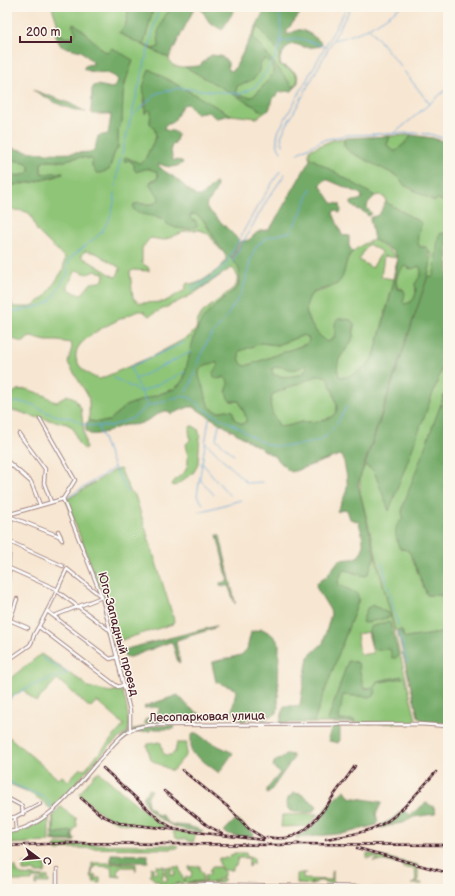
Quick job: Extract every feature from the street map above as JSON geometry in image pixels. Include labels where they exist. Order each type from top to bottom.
[{"type":"main road","points":[[168,889],[185,886],[448,889]]},
{"type":"street","points":[[7,515],[63,499],[75,480],[40,419]]},
{"type":"street","points":[[19,434],[45,470],[44,483],[51,502]]},
{"type":"street","points":[[7,461],[31,482],[40,505]]},
{"type":"street","name":"Юго-Западный проезд","points":[[63,499],[102,597],[130,711],[130,731]]},
{"type":"street","points":[[8,581],[11,514]]},
{"type":"street","points":[[11,517],[59,536],[62,540],[58,531]]},
{"type":"street","points":[[10,542],[63,566]]},
{"type":"street","points":[[9,568],[56,590],[110,630]]},
{"type":"street","points":[[7,661],[30,645],[36,631],[48,611],[56,590],[67,569],[102,597]]},
{"type":"street","points":[[54,616],[102,597]]},
{"type":"street","points":[[17,599],[10,620],[28,628]]},
{"type":"street","points":[[48,611],[110,659],[117,657]]},
{"type":"street","points":[[39,627],[118,687],[124,685]]},
{"type":"street","name":"Лесопарковая улица","points":[[7,832],[16,831],[34,824],[54,810],[114,743],[130,731],[151,725],[419,724],[448,726]]},
{"type":"street","points":[[7,798],[22,806],[23,814]]},
{"type":"street","points":[[7,818],[23,814],[40,804]]},
{"type":"street","points":[[15,817],[16,831]]},
{"type":"street","points":[[57,869],[57,889]]},
{"type":"green space","points":[[52,7],[129,7],[126,24],[119,33],[169,58],[173,65],[177,67],[186,67],[264,113],[257,118],[231,115],[149,69],[144,97],[145,113],[148,110],[151,111],[150,123],[155,130],[156,137],[144,161],[139,164],[128,160],[132,162],[139,171],[148,169],[157,172],[157,179],[152,180],[150,186],[158,195],[159,200],[152,204],[138,203],[152,216],[164,219],[166,223],[193,220],[190,217],[191,214],[196,214],[203,220],[219,246],[238,265],[240,270],[238,287],[214,307],[202,320],[192,344],[184,378],[180,384],[174,389],[125,406],[109,421],[101,422],[89,421],[88,396],[68,363],[72,347],[71,343],[46,341],[31,337],[22,342],[7,337],[7,294],[14,307],[27,307],[34,305],[45,297],[63,270],[65,258],[37,231],[29,213],[7,209],[7,186],[34,182],[58,176],[61,172],[51,174],[41,173],[41,163],[45,161],[65,161],[81,157],[92,159],[92,166],[109,170],[118,147],[118,130],[122,121],[123,95],[127,76],[108,52],[104,51],[78,26],[75,35],[66,38],[61,35]],"holes":[[[199,230],[208,234],[225,254],[226,258],[223,265],[197,283],[187,283],[185,290],[164,302],[140,303],[133,298],[130,272],[133,270],[149,271],[149,268],[142,263],[142,248],[150,238],[164,240],[186,231]],[[85,251],[96,253],[120,268],[117,276],[115,277],[82,257]],[[232,268],[235,272],[237,279],[236,286],[202,313],[198,320],[196,329],[190,336],[153,356],[100,379],[88,373],[78,363],[76,356],[78,347],[92,334],[138,311],[143,311],[149,316],[193,294]],[[76,270],[87,274],[96,271],[103,273],[104,275],[102,281],[91,283],[80,295],[68,289]]]},
{"type":"green space","points":[[129,7],[154,7],[144,43],[144,45],[153,49],[159,47],[158,32],[165,16],[172,7],[195,7],[169,58],[119,33],[126,24]]},
{"type":"green space","points":[[154,7],[172,7],[165,16],[159,47],[153,49],[144,45],[144,43]]},
{"type":"green space","points":[[200,7],[235,7],[235,9],[222,30],[209,22]]},
{"type":"green space","points":[[266,7],[288,7],[290,9],[293,7],[304,7],[287,30],[287,35],[300,30],[311,34],[322,44],[320,46],[304,47],[292,44],[282,54],[280,60],[281,65],[294,71],[297,74],[298,78],[298,81],[296,86],[292,91],[279,92],[273,99],[269,110],[264,113],[185,67],[199,66],[211,55],[221,56],[228,62],[230,71],[234,70]],"holes":[[[258,26],[281,55],[279,58],[280,65],[291,70],[297,77],[298,80],[294,88],[253,37]],[[265,59],[272,65],[273,74],[252,97],[241,96],[236,92],[237,86],[253,79],[258,73],[261,62]]]},
{"type":"green space","points":[[57,24],[59,25],[61,35],[66,38],[75,35],[76,32],[72,25],[73,24],[78,26],[104,51],[108,52],[112,48],[133,60],[125,83],[122,121],[118,130],[118,147],[109,170],[96,173],[92,166],[92,159],[81,157],[65,161],[45,161],[41,163],[41,173],[63,174],[34,182],[7,186],[7,172],[18,176],[27,174],[30,170],[28,164],[25,162],[7,159],[7,146],[16,149],[38,152],[91,152],[95,148],[98,136],[108,134],[111,116],[110,114],[93,114],[91,112],[92,89],[97,85],[112,88],[116,85],[118,80],[111,74],[93,72],[84,69],[87,65],[93,64],[93,62],[81,51],[61,46],[55,32]]},
{"type":"green space","points":[[258,25],[281,55],[279,58],[280,65],[291,70],[297,77],[298,80],[294,88],[252,37]]},
{"type":"green space","points":[[265,59],[272,65],[273,74],[252,97],[241,96],[236,92],[237,85],[247,82],[256,76],[261,62]]},
{"type":"green space","points":[[149,69],[231,115],[217,118],[209,112],[197,114],[187,104],[183,105],[174,120],[164,127],[165,130],[174,131],[177,133],[178,135],[175,143],[171,147],[172,158],[173,160],[182,161],[183,163],[172,167],[160,164],[158,165],[196,196],[202,196],[215,183],[217,184],[215,192],[207,203],[206,207],[240,241],[231,259],[219,246],[201,217],[192,214],[190,217],[196,221],[197,226],[179,229],[172,227],[163,219],[136,212],[133,209],[134,204],[153,204],[159,200],[158,195],[150,186],[150,182],[157,179],[157,172],[148,168],[136,172],[132,162],[128,160],[125,162],[124,158],[126,157],[139,163],[144,161],[156,137],[155,130],[150,123],[151,111],[148,110],[145,114],[146,105],[143,87]]},
{"type":"green space","points":[[33,90],[69,103],[86,112],[65,107]]},
{"type":"green space","points":[[411,135],[409,139],[396,151],[387,145],[390,136]]},
{"type":"green space","points":[[411,135],[433,138],[448,143],[447,200],[442,201],[437,198],[436,201],[434,201],[404,185],[397,176],[350,152],[344,144],[344,138],[390,136],[387,145],[396,151],[409,139]]},
{"type":"green space","points":[[344,138],[344,145],[346,149],[397,176],[404,185],[434,201],[437,198],[440,200],[447,200],[448,198],[448,234],[445,233],[433,277],[428,276],[432,255],[426,247],[420,247],[418,241],[421,223],[386,202],[385,198],[380,195],[375,196],[309,157],[309,150],[333,140]]},
{"type":"green space","points":[[311,158],[375,196],[368,203],[367,208],[372,214],[368,216],[351,204],[351,202],[362,198],[361,194],[328,180],[325,180],[321,184],[332,203],[340,204],[341,212],[339,213],[335,210],[333,213],[342,235],[349,236],[349,246],[353,252],[346,262],[343,275],[339,282],[334,286],[311,294],[307,306],[307,312],[313,328],[325,341],[328,342],[334,338],[335,324],[337,320],[351,320],[354,324],[354,334],[352,340],[338,361],[338,371],[340,377],[354,374],[368,364],[374,356],[396,273],[397,256],[390,249],[374,240],[370,219],[371,217],[380,213],[386,202],[422,223],[418,235],[418,241],[420,247],[426,247],[430,255],[426,282],[358,485],[375,555],[368,574],[365,576],[345,570],[342,572],[338,582],[339,585],[357,593],[359,599],[313,723],[280,723],[284,706],[298,706],[300,704],[308,657],[323,643],[331,614],[316,587],[317,583],[326,577],[339,560],[355,558],[362,552],[363,542],[359,523],[350,519],[347,510],[343,509],[338,512],[337,511],[345,496],[347,485],[343,457],[340,455],[292,472],[275,457],[193,407],[189,407],[171,414],[168,411],[162,412],[141,423],[122,426],[100,434],[90,434],[86,429],[86,423],[89,421],[109,421],[125,406],[174,389],[180,384],[184,378],[195,335],[202,320],[214,307],[238,287],[240,272],[232,260],[242,241],[249,239],[259,231],[268,230],[273,224]],"holes":[[[404,266],[412,269],[419,266],[421,271],[415,284],[415,297],[409,303],[405,304],[403,302],[405,294],[404,290],[397,289],[396,286],[397,276]],[[304,335],[308,337],[309,341],[306,344],[246,366],[243,365],[240,360],[240,351],[261,343],[277,345]],[[218,363],[218,366],[213,372],[214,377],[217,379],[224,377],[227,380],[228,398],[230,401],[239,401],[246,417],[246,422],[242,424],[235,420],[233,411],[226,410],[218,412],[208,405],[199,375],[199,372],[203,366]],[[306,365],[307,368],[302,374],[283,377],[273,374],[272,369],[278,366],[294,370]],[[317,376],[325,376],[328,378],[337,405],[337,410],[325,420],[279,426],[272,411],[271,399],[273,394]]]},
{"type":"green space","points":[[7,159],[25,162],[28,164],[30,171],[27,174],[19,175],[7,172]]},
{"type":"green space","points":[[441,233],[448,234],[448,353],[389,511],[374,471],[365,465],[428,276],[432,277],[434,275],[438,237]]},
{"type":"green space","points":[[374,240],[378,242],[397,257],[384,256],[381,277],[393,279],[397,260],[394,280],[374,356],[368,364],[354,374],[340,377],[338,371],[338,361],[352,340],[354,334],[354,324],[351,320],[341,318],[334,338],[328,342],[325,341],[311,324],[306,312],[306,305],[308,299],[313,293],[329,288],[339,282],[351,253],[358,247]],"holes":[[[368,244],[382,252],[372,268],[359,260]]]},
{"type":"green space","points":[[404,266],[407,266],[409,269],[419,266],[421,271],[415,284],[415,297],[409,303],[405,304],[403,302],[404,298],[402,288],[398,289],[396,282],[398,274]]},
{"type":"green space","points":[[304,335],[308,337],[309,341],[306,344],[246,366],[243,365],[240,360],[240,351],[261,343],[277,345]]},
{"type":"green space","points":[[448,353],[448,385],[402,511],[401,550],[405,549],[410,553],[427,595],[448,595],[448,632],[406,638],[395,630],[360,492],[360,477],[365,465],[374,471],[389,510]]},
{"type":"green space","points":[[218,363],[220,379],[224,377],[228,382],[226,392],[230,401],[239,401],[246,417],[246,422],[243,424],[234,420],[233,411],[226,410],[218,412],[208,405],[199,372],[203,366]]},
{"type":"green space","points":[[306,365],[307,368],[302,374],[292,376],[283,377],[273,374],[272,369],[276,367]]},
{"type":"green space","points":[[317,376],[325,376],[328,378],[337,405],[337,410],[334,414],[325,420],[279,426],[271,407],[271,399],[273,394]]},
{"type":"green space","points":[[448,385],[448,595],[427,595],[410,553],[407,550],[399,548],[396,528],[403,519],[402,511],[404,503]]},
{"type":"green space","points":[[27,389],[57,402],[67,395],[73,397],[81,408],[86,449],[78,443],[73,428],[67,424],[35,417],[17,411],[11,411],[7,414],[7,398],[17,390]]},
{"type":"green space","points":[[191,426],[198,429],[200,436],[198,464],[194,472],[175,486],[172,485],[184,472],[188,465],[186,444],[190,440],[189,429]]},
{"type":"green space","points":[[119,469],[121,470],[130,492],[135,495],[174,620],[173,624],[115,642],[102,596],[67,502],[68,499],[113,471]]},
{"type":"green space","points":[[217,535],[220,536],[235,604],[228,585],[223,587],[220,585],[220,583],[228,581]]},
{"type":"green space","points":[[375,555],[391,615],[373,605],[364,623],[391,617],[416,720],[413,723],[355,723],[354,720],[339,720],[342,695],[373,697],[375,694],[374,687],[363,688],[358,663],[348,661],[327,723],[313,723],[359,599],[339,585],[338,583],[342,572],[345,570],[365,576],[368,574]],"holes":[[[387,622],[390,623],[395,645],[370,627]],[[368,632],[373,653],[360,655],[357,634]]]},
{"type":"green space","points":[[373,605],[391,615],[391,617],[364,623],[362,622],[367,608]]},
{"type":"green space","points":[[387,622],[390,623],[398,655],[397,658],[392,658],[390,649],[380,650],[372,648],[369,630],[370,627]]},
{"type":"green space","points":[[216,626],[215,628],[177,640],[176,642],[180,663],[178,662],[172,642],[131,657],[126,657],[123,654],[125,650],[130,648]]},
{"type":"green space","points":[[262,629],[270,633],[279,645],[277,713],[272,716],[268,716],[267,719],[263,720],[259,718],[248,718],[245,721],[242,721],[232,711],[236,691],[235,689],[216,682],[212,664],[213,662],[241,655],[247,649],[251,632]]},
{"type":"green space","points":[[398,630],[402,630],[404,637],[406,638],[448,632],[448,723],[426,722],[422,721],[418,716]]},
{"type":"green space","points":[[41,654],[88,687],[110,692],[121,689],[128,714],[129,730],[111,745],[51,810],[41,800],[26,791],[7,783],[7,735],[58,779],[62,776],[68,781],[80,768],[84,770],[124,725],[98,702],[89,707],[57,679],[36,702],[23,690],[7,702],[7,681]]},
{"type":"green space","points":[[348,661],[358,663],[364,689],[374,687],[376,683],[375,694],[373,697],[343,695],[339,720],[354,720],[355,723],[327,723]]},
{"type":"green space","points":[[402,676],[403,678],[376,683],[377,681]]},
{"type":"green space","points":[[178,695],[189,707],[203,716],[203,720],[144,723],[145,720],[159,711],[159,708],[157,707],[144,708],[145,706]]},
{"type":"green space","points":[[172,725],[175,727],[174,729],[152,729],[150,731],[133,733],[123,740],[121,739],[126,734],[138,728]]},
{"type":"green space","points":[[335,726],[340,727],[340,740],[338,743],[329,741],[328,738],[332,728]]},
{"type":"green space","points":[[197,733],[206,740],[233,753],[219,773],[191,752],[191,736]]},
{"type":"green space","points":[[160,742],[163,753],[166,755],[171,755],[175,752],[177,743],[187,743],[186,755],[172,771],[151,760],[147,746],[148,744]]},
{"type":"green space","points":[[287,754],[293,755],[293,759],[267,794],[267,789],[280,773],[273,767],[274,762]]},
{"type":"green space","points":[[99,772],[142,809],[166,827],[124,824],[107,817],[98,811],[79,794],[96,773]]},
{"type":"green space","points":[[149,789],[152,790],[147,798],[148,805],[158,815],[162,815],[167,822],[173,825],[189,826],[203,831],[188,830],[177,827],[167,823],[155,815],[145,803],[143,798]]},
{"type":"green space","points":[[345,790],[349,797],[382,802],[376,814],[378,822],[376,825],[347,833],[297,838],[296,836],[302,834],[317,821],[326,808]]},
{"type":"green space","points":[[294,793],[301,794],[316,805],[317,807],[315,810],[305,813],[290,811],[287,807],[287,801]]},
{"type":"green space","points":[[426,803],[434,807],[436,812],[434,814],[414,817],[403,823],[382,828],[377,827],[391,820],[401,811],[405,811],[410,815]]},
{"type":"green space","points":[[60,807],[76,818],[77,826],[73,831],[73,841],[53,840],[53,816]]},
{"type":"green space","points":[[318,814],[308,826],[281,827],[282,815]]},
{"type":"green space","points":[[53,815],[55,836],[57,833],[72,831],[72,838],[75,838],[74,841],[56,841],[55,839],[52,841]]},
{"type":"green space","points":[[48,817],[49,842],[7,844],[8,834],[29,828]]},
{"type":"green space","points":[[235,820],[240,821],[253,834],[252,837],[236,836],[225,833],[225,830]]},
{"type":"green space","points":[[173,832],[195,833],[196,835],[193,842],[176,838]]},
{"type":"green space","points":[[55,845],[176,845],[179,848],[66,848],[59,851],[55,850]]},
{"type":"green space","points":[[234,853],[246,853],[247,857],[254,858],[254,863],[250,864],[249,867],[249,858],[238,858],[233,870],[222,869],[219,858],[228,858]]},
{"type":"green space","points":[[367,853],[418,865],[418,883],[422,884],[412,884],[416,883],[415,868],[403,868],[403,863],[396,861],[395,863],[373,861],[377,860],[377,857],[367,858]]},
{"type":"green space","points":[[111,854],[148,855],[148,862],[111,862]]},
{"type":"green space","points":[[92,863],[113,863],[113,865],[114,863],[136,864],[136,871],[135,867],[120,867],[120,869],[118,869],[117,876],[121,875],[121,877],[112,876],[111,867],[95,866],[95,868],[93,868],[92,875],[96,876],[95,881],[97,878],[100,878],[100,883],[93,882],[93,877],[91,877]]},
{"type":"green space","points":[[23,864],[46,864],[45,873],[23,871]]},
{"type":"green space","points":[[15,866],[17,872],[21,875],[48,877],[49,883],[37,883],[36,886],[36,881],[45,880],[32,878],[32,881],[11,881],[11,889],[7,889],[7,872],[9,874],[10,869]]},
{"type":"green space","points":[[156,866],[164,866],[162,881],[167,881],[167,876],[165,876],[165,867],[172,867],[170,875],[175,875],[173,867],[179,867],[184,882],[182,884],[179,883],[161,887],[159,881],[156,881],[150,876],[151,867],[154,868],[153,873],[157,873]]},
{"type":"green space","points":[[200,866],[200,870],[203,874],[203,881],[188,882],[205,882],[205,875],[210,875],[209,870],[211,870],[211,867],[219,867],[224,872],[224,876],[213,882],[224,878],[224,881],[222,883],[186,883],[184,881],[186,877],[191,877],[192,870],[189,870],[189,867]]},
{"type":"green space","points":[[332,869],[333,883],[317,881],[316,883],[310,883],[314,885],[299,884],[297,883],[297,874],[303,873],[303,879],[332,880]]},
{"type":"waterway","points":[[7,313],[41,306],[49,302],[67,275],[69,259],[100,234],[109,220],[114,203],[118,169],[159,7]]},
{"type":"waterway","points":[[132,116],[157,93],[179,88],[241,94],[256,86],[274,60],[280,45],[281,29],[279,7]]},
{"type":"waterway","points":[[281,152],[277,142],[279,130],[347,7]]},
{"type":"waterway","points":[[283,145],[281,137],[283,132],[351,7]]},
{"type":"waterway","points":[[334,40],[361,32],[400,7]]},
{"type":"waterway","points":[[370,29],[401,67]]},
{"type":"waterway","points":[[280,42],[302,39],[325,47]]},
{"type":"waterway","points":[[403,70],[429,103]]},
{"type":"waterway","points":[[395,133],[448,88]]},
{"type":"waterway","points":[[298,153],[323,140],[347,135],[413,133],[430,134],[448,140]]},
{"type":"waterway","points":[[190,288],[206,280],[226,263],[257,207],[280,171]]},
{"type":"waterway","points":[[192,292],[216,277],[232,262],[267,200],[285,174]]},
{"type":"waterway","points":[[7,404],[19,402],[33,405],[48,413],[61,417],[72,418],[82,424],[111,426],[133,418],[147,406],[181,396],[191,383],[200,356],[211,335],[222,323],[241,294],[252,255],[258,244],[268,237],[290,232],[301,213],[311,188]]},
{"type":"waterway","points":[[147,405],[130,367],[185,342]]},
{"type":"waterway","points":[[136,379],[191,352]]},
{"type":"waterway","points":[[114,378],[141,392],[185,372]]},
{"type":"waterway","points":[[181,396],[190,398],[203,409],[234,425],[260,441],[274,446],[307,444],[321,439],[332,429],[347,406]]},
{"type":"waterway","points":[[203,504],[197,496],[209,419]]},
{"type":"waterway","points":[[219,424],[216,439],[234,455]]},
{"type":"waterway","points":[[98,426],[114,467],[128,493]]},
{"type":"waterway","points":[[205,442],[247,483],[262,482]]},
{"type":"waterway","points":[[202,463],[229,495]]},
{"type":"waterway","points":[[65,499],[114,468]]},
{"type":"waterway","points":[[200,479],[214,495]]},
{"type":"waterway","points":[[199,512],[241,500]]},
{"type":"waterway","points":[[382,563],[392,602]]},
{"type":"waterway","points":[[392,604],[398,625]]},
{"type":"waterway","points":[[399,632],[407,663]]},
{"type":"waterway","points":[[7,702],[27,688],[67,673],[42,658]]},
{"type":"waterway","points":[[7,779],[15,785],[46,798],[51,808]]},
{"type":"railway","points":[[267,837],[288,838],[297,835],[304,830],[324,809],[355,766]]},
{"type":"railway","points":[[103,768],[161,821],[173,828]]},
{"type":"railway","points":[[182,770],[228,807],[249,829],[264,838]]},
{"type":"railway","points":[[326,839],[361,832],[386,822],[404,807],[436,772]]},
{"type":"railway","points":[[164,791],[208,826],[222,833]]},
{"type":"railway","points":[[81,798],[101,815],[119,823],[263,840]]},
{"type":"railway","points":[[7,846],[64,843],[298,844]]},
{"type":"railway","points":[[294,844],[448,845]]},
{"type":"railway","points":[[357,848],[448,873]]}]
